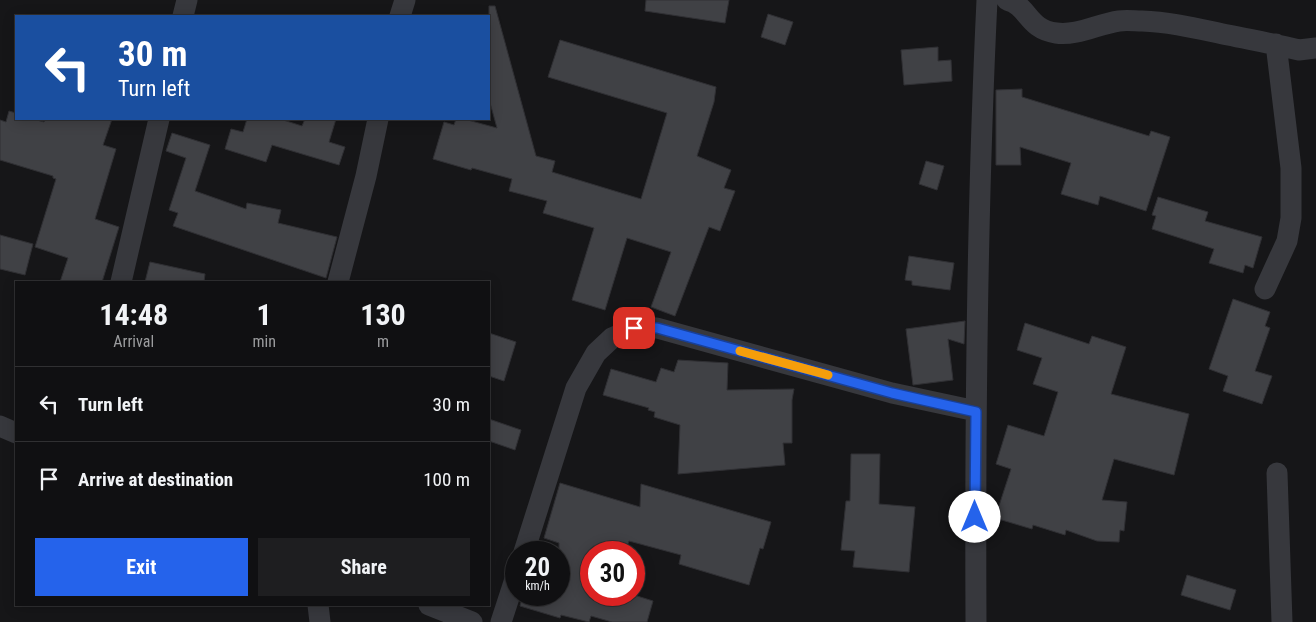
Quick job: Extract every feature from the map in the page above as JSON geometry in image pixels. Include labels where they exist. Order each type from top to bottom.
[{"type":"street","points":[[183,15],[187,0]]},
{"type":"street","points":[[400,15],[405,0]]},
{"type":"street","points":[[976,622],[976,412],[983,85],[987,0]]},
{"type":"street","points":[[1007,0],[1024,10],[1029,20],[1039,28],[1056,33],[1072,33],[1119,21],[1142,21],[1179,24],[1299,50],[1316,48]]},
{"type":"street","points":[[1265,289],[1287,241],[1291,218],[1291,168],[1276,44]]},
{"type":"street","points":[[121,281],[158,120]]},
{"type":"street","points":[[338,281],[366,176],[378,120]]},
{"type":"street","points":[[527,541],[576,388],[596,353],[612,338],[634,328],[657,328],[892,393],[976,412]]},
{"type":"street","points":[[0,426],[15,433]]},
{"type":"street","points":[[1277,473],[1282,622]]},
{"type":"street","points":[[318,606],[320,622]]},
{"type":"street","points":[[432,606],[472,622]]},
{"type":"street","points":[[501,622],[506,606]]},
{"type":"building","points":[[646,0],[729,0],[725,23],[645,11]]},
{"type":"building","points":[[489,6],[495,6],[536,156],[555,161],[552,172],[641,199],[667,113],[548,77],[560,40],[716,87],[714,102],[697,156],[731,170],[724,188],[735,191],[720,231],[709,227],[675,316],[651,307],[671,252],[627,238],[605,310],[572,300],[594,228],[543,213],[547,201],[509,191],[512,179],[433,159],[444,122],[454,125],[456,120],[468,120],[497,128],[490,103]]},
{"type":"building","points":[[768,14],[793,22],[785,45],[761,37]]},
{"type":"building","points":[[938,47],[938,61],[951,60],[952,81],[904,85],[901,50]]},
{"type":"building","points":[[1022,89],[1022,97],[1149,136],[1151,131],[1170,137],[1146,211],[1100,196],[1098,205],[1061,194],[1071,163],[1020,147],[1021,165],[996,165],[996,90]]},
{"type":"building","points":[[9,111],[15,113],[15,120],[44,122],[45,120],[112,120],[103,145],[116,149],[95,219],[119,227],[102,281],[60,281],[68,258],[35,247],[56,179],[53,176],[0,160],[0,120],[6,122]]},
{"type":"building","points":[[247,120],[283,120],[302,126],[305,120],[336,120],[329,142],[345,147],[339,165],[272,145],[266,162],[225,149],[231,129],[243,132]]},
{"type":"building","points":[[172,133],[210,145],[195,191],[246,209],[247,203],[281,210],[278,223],[337,237],[326,278],[173,226],[178,213],[169,210],[186,158],[166,151]]},
{"type":"building","points":[[926,161],[944,166],[937,190],[919,184]]},
{"type":"building","points":[[1158,197],[1208,212],[1205,221],[1262,237],[1253,268],[1245,265],[1243,273],[1209,263],[1214,249],[1152,229],[1156,216],[1152,215]]},
{"type":"building","points":[[0,235],[33,244],[25,275],[0,269]]},
{"type":"building","points":[[909,256],[954,263],[950,290],[912,285],[912,281],[905,280]]},
{"type":"building","points":[[150,262],[205,274],[204,281],[145,281]]},
{"type":"building","points":[[1233,299],[1270,312],[1265,326],[1270,328],[1255,371],[1272,376],[1262,404],[1223,391],[1228,376],[1209,369]]},
{"type":"building","points":[[965,321],[964,344],[948,339],[953,380],[913,385],[906,329]]},
{"type":"building","points":[[1025,323],[1089,344],[1092,336],[1126,347],[1111,394],[1189,414],[1174,475],[1114,459],[1102,500],[1127,502],[1124,531],[1120,530],[1119,542],[1097,541],[1066,530],[1065,535],[1033,525],[1032,529],[995,518],[1011,469],[996,464],[1008,425],[1044,436],[1058,392],[1033,384],[1042,358],[1017,350]]},
{"type":"building","points":[[490,333],[516,342],[504,381],[490,376]]},
{"type":"building","points":[[678,360],[728,363],[727,390],[794,389],[792,400],[792,443],[783,443],[785,465],[678,474],[680,425],[654,417],[655,412],[648,410],[649,408],[603,395],[611,369],[656,382],[661,368],[674,372]]},
{"type":"building","points":[[490,419],[521,430],[515,450],[490,441]]},
{"type":"building","points":[[851,454],[880,454],[879,504],[915,507],[909,572],[853,567],[855,551],[841,550],[846,501],[850,501]]},
{"type":"building","points":[[560,483],[640,507],[641,484],[771,522],[763,549],[760,548],[749,585],[679,564],[681,555],[645,545],[645,541],[580,541],[580,606],[645,606],[645,598],[653,601],[647,622],[612,622],[591,616],[589,622],[561,615],[560,618],[520,606],[570,606],[570,541],[553,541],[544,538]]},
{"type":"building","points":[[1187,575],[1236,590],[1230,610],[1181,595]]},
{"type":"slow traffic","points":[[740,351],[828,375]]},
{"type":"route","points":[[634,328],[657,328],[892,393],[976,412],[975,517]]}]
